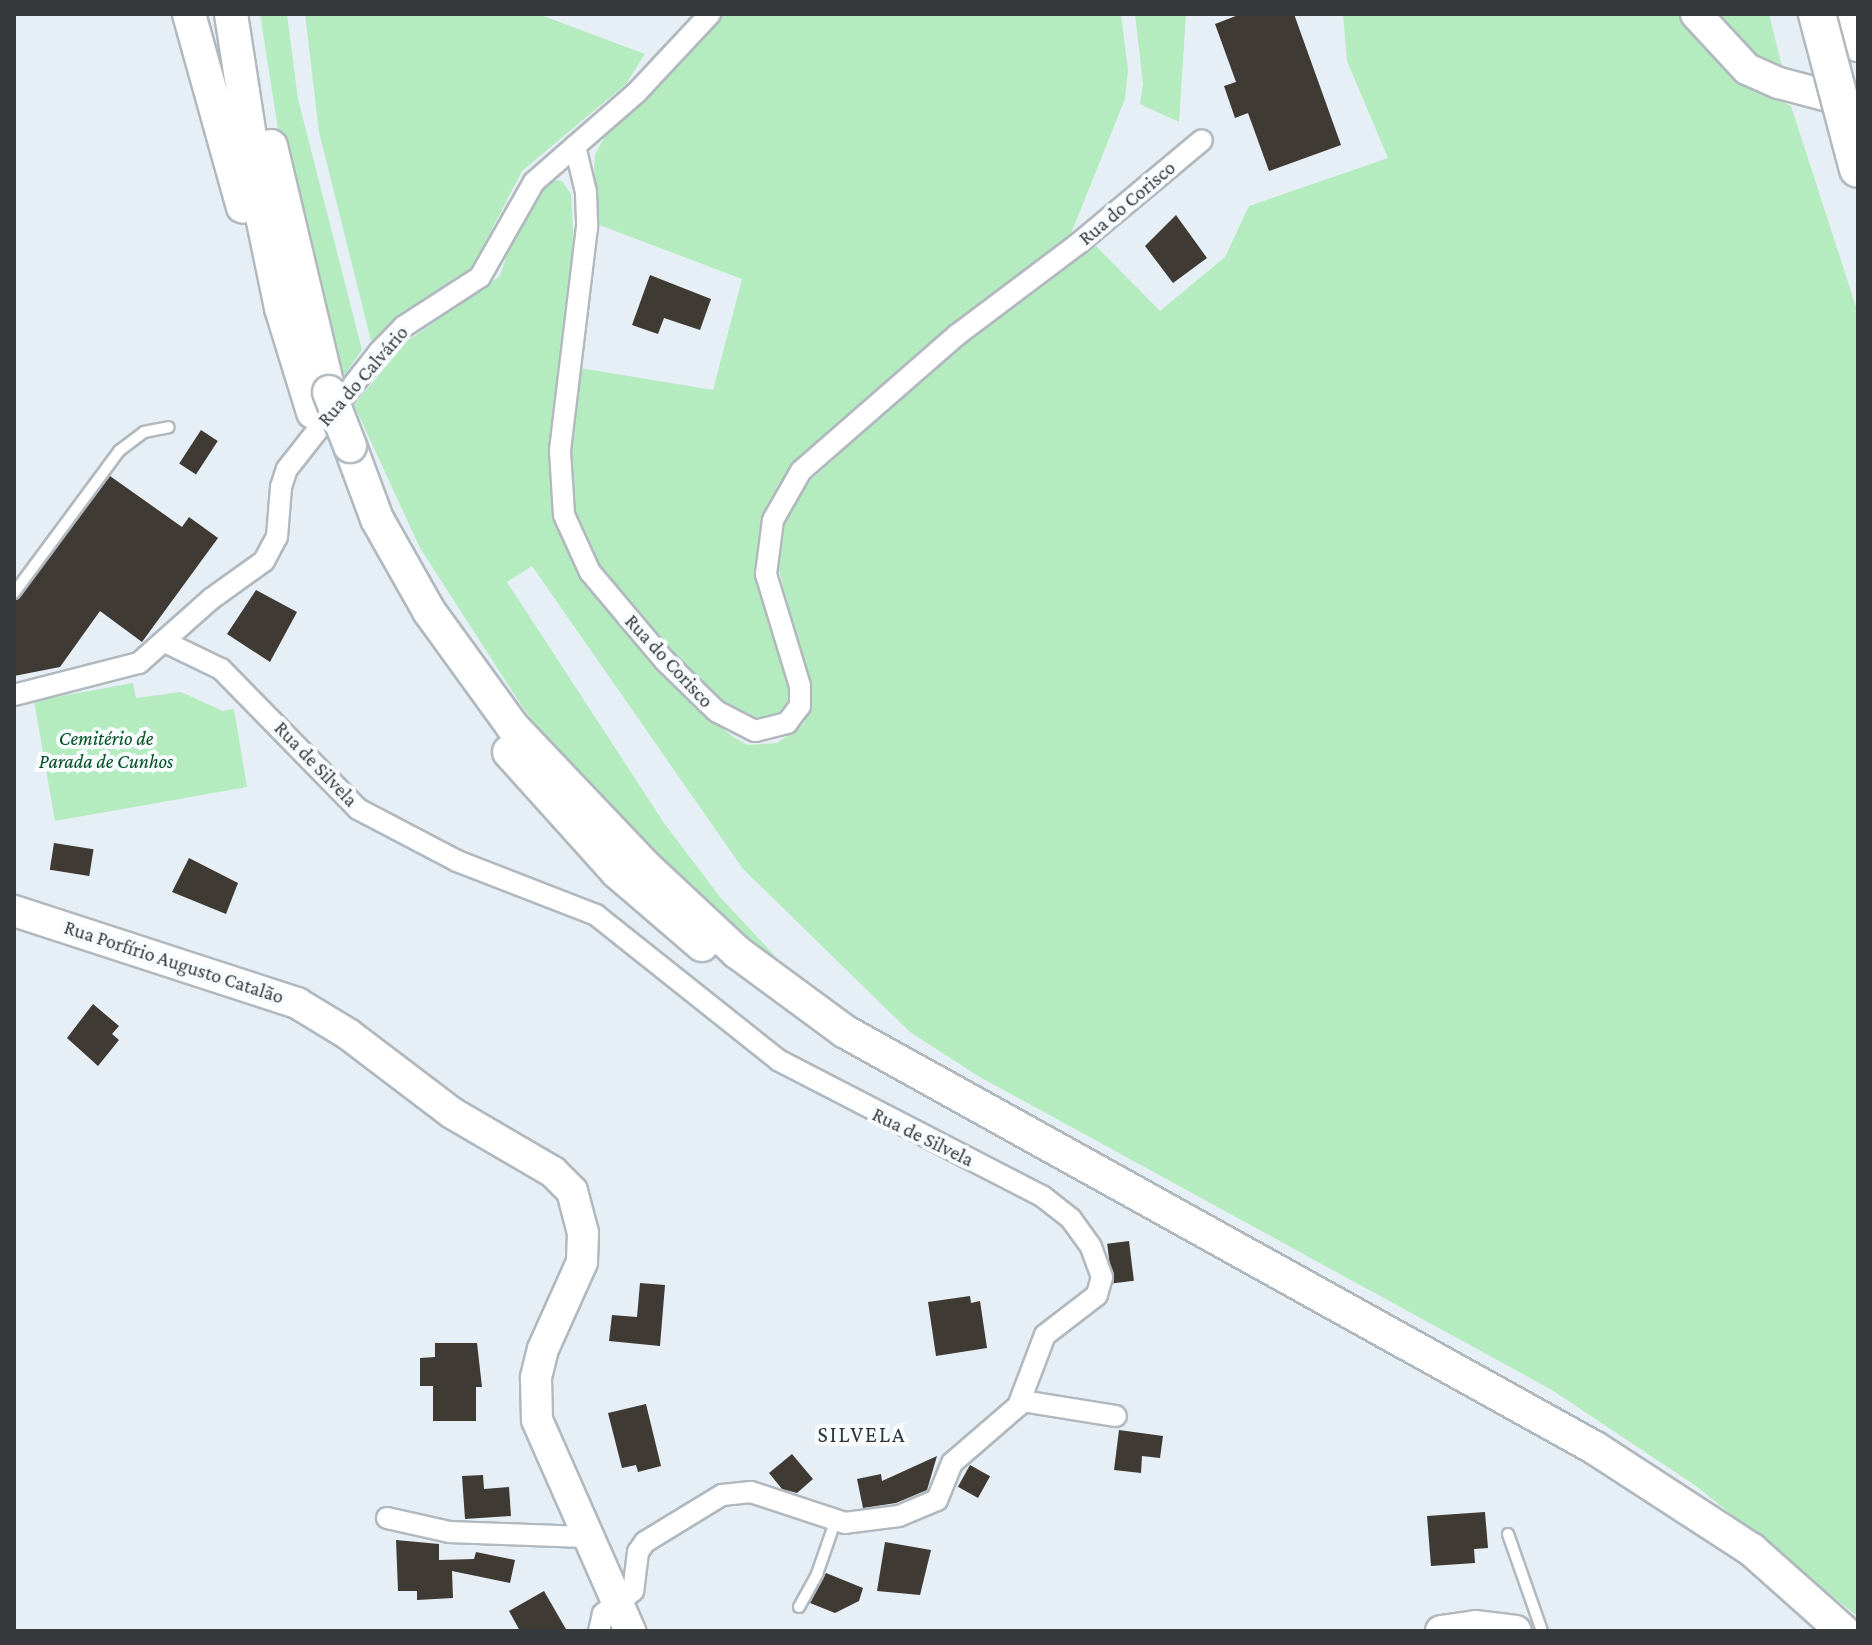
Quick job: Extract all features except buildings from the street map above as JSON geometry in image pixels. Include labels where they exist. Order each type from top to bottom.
[{"type":"highway","points":[[189,14],[237,190],[281,308],[341,452],[363,526],[455,679],[547,796],[661,913],[835,1045],[1587,1462],[1743,1563],[1819,1631]]},
{"type":"highway","points":[[231,14],[256,186],[281,308]]},
{"type":"highway","points":[[245,14],[302,290],[321,402]]},
{"type":"highway","points":[[1817,14],[1858,169]]},
{"type":"highway","points":[[1851,14],[1858,43]]},
{"type":"highway","points":[[341,452],[429,611],[513,727],[645,866],[737,952],[844,1031],[1595,1448],[1752,1550],[1843,1631]]},
{"type":"main road","points":[[1696,14],[1747,69],[1779,83],[1858,104]]},
{"type":"main road","name":"Rua Porfírio Augusto Catalão","points":[[14,911],[297,1003],[348,1034],[452,1113],[563,1180],[577,1203],[584,1248],[578,1274],[543,1349],[536,1407],[546,1446],[614,1605],[630,1631]]},
{"type":"main road","points":[[1441,1631],[1475,1626],[1516,1631]]},
{"type":"street","name":"Rua do Calvário","points":[[14,695],[139,663],[211,599],[269,556],[277,537],[283,478],[299,450],[389,339],[489,267],[526,192],[637,92],[710,14]]},
{"type":"street","name":"Rua do Corisco","points":[[575,146],[587,210],[560,451],[567,525],[590,572],[665,661],[716,711],[755,731],[787,723],[800,706],[800,686],[766,574],[773,520],[801,471],[957,335],[1079,243],[1202,140]]},
{"type":"street","name":"Rua de Silvela","points":[[165,642],[221,669],[346,799],[371,817],[457,861],[581,906],[624,933],[778,1060],[1061,1209],[1091,1247],[1100,1286],[1089,1304],[1045,1335],[1022,1401],[952,1463],[930,1505],[870,1522],[835,1522],[751,1492],[722,1495],[645,1542],[638,1552],[633,1591],[603,1614],[599,1631]]},
{"type":"street","points":[[1022,1401],[1116,1416]]},
{"type":"street","points":[[387,1518],[449,1532],[585,1537]]},
{"type":"lane","points":[[14,593],[119,451],[144,432],[169,427]]},
{"type":"lane","points":[[799,1607],[817,1574],[835,1522]]},
{"type":"lane","points":[[1508,1534],[1542,1631]]},
{"type":"green space","points":[[260,14],[287,14],[298,99],[362,350],[339,383],[289,200]]},
{"type":"green space","points":[[305,14],[538,14],[645,54],[626,84],[522,171],[472,268],[371,341],[319,132]]},
{"type":"green space","points":[[721,14],[1121,14],[1128,70],[1125,99],[1070,236],[878,387],[799,458],[777,486],[760,535],[755,571],[791,695],[785,712],[757,721],[739,717],[707,690],[591,557],[573,515],[570,465],[580,368],[713,390],[742,279],[594,223],[593,180],[595,155],[605,136]]},
{"type":"green space","points":[[1135,14],[1186,14],[1179,122],[1140,104],[1143,84]]},
{"type":"green space","points":[[1343,14],[1679,14],[1738,80],[1791,106],[1858,313],[1858,1617],[1696,1486],[1552,1390],[978,1076],[910,1032],[743,869],[532,566],[507,582],[664,823],[720,897],[786,968],[739,935],[571,770],[523,708],[420,548],[354,405],[406,342],[500,276],[520,215],[547,179],[562,181],[571,194],[574,245],[550,466],[564,539],[587,583],[623,630],[692,703],[733,737],[748,745],[777,743],[804,724],[811,695],[777,562],[785,520],[802,488],[953,350],[1073,259],[1096,246],[1160,311],[1225,257],[1249,206],[1388,158],[1347,61]]},
{"type":"green space","points":[[1708,14],[1769,14],[1784,75],[1767,68]]},
{"type":"green space","name":"Cemitério de Parada de Cunhos","points":[[133,683],[136,698],[181,692],[223,711],[234,709],[247,787],[55,821],[34,701]]},
{"type":"district","name":"SILVELA","points":[[862,1435]]}]
